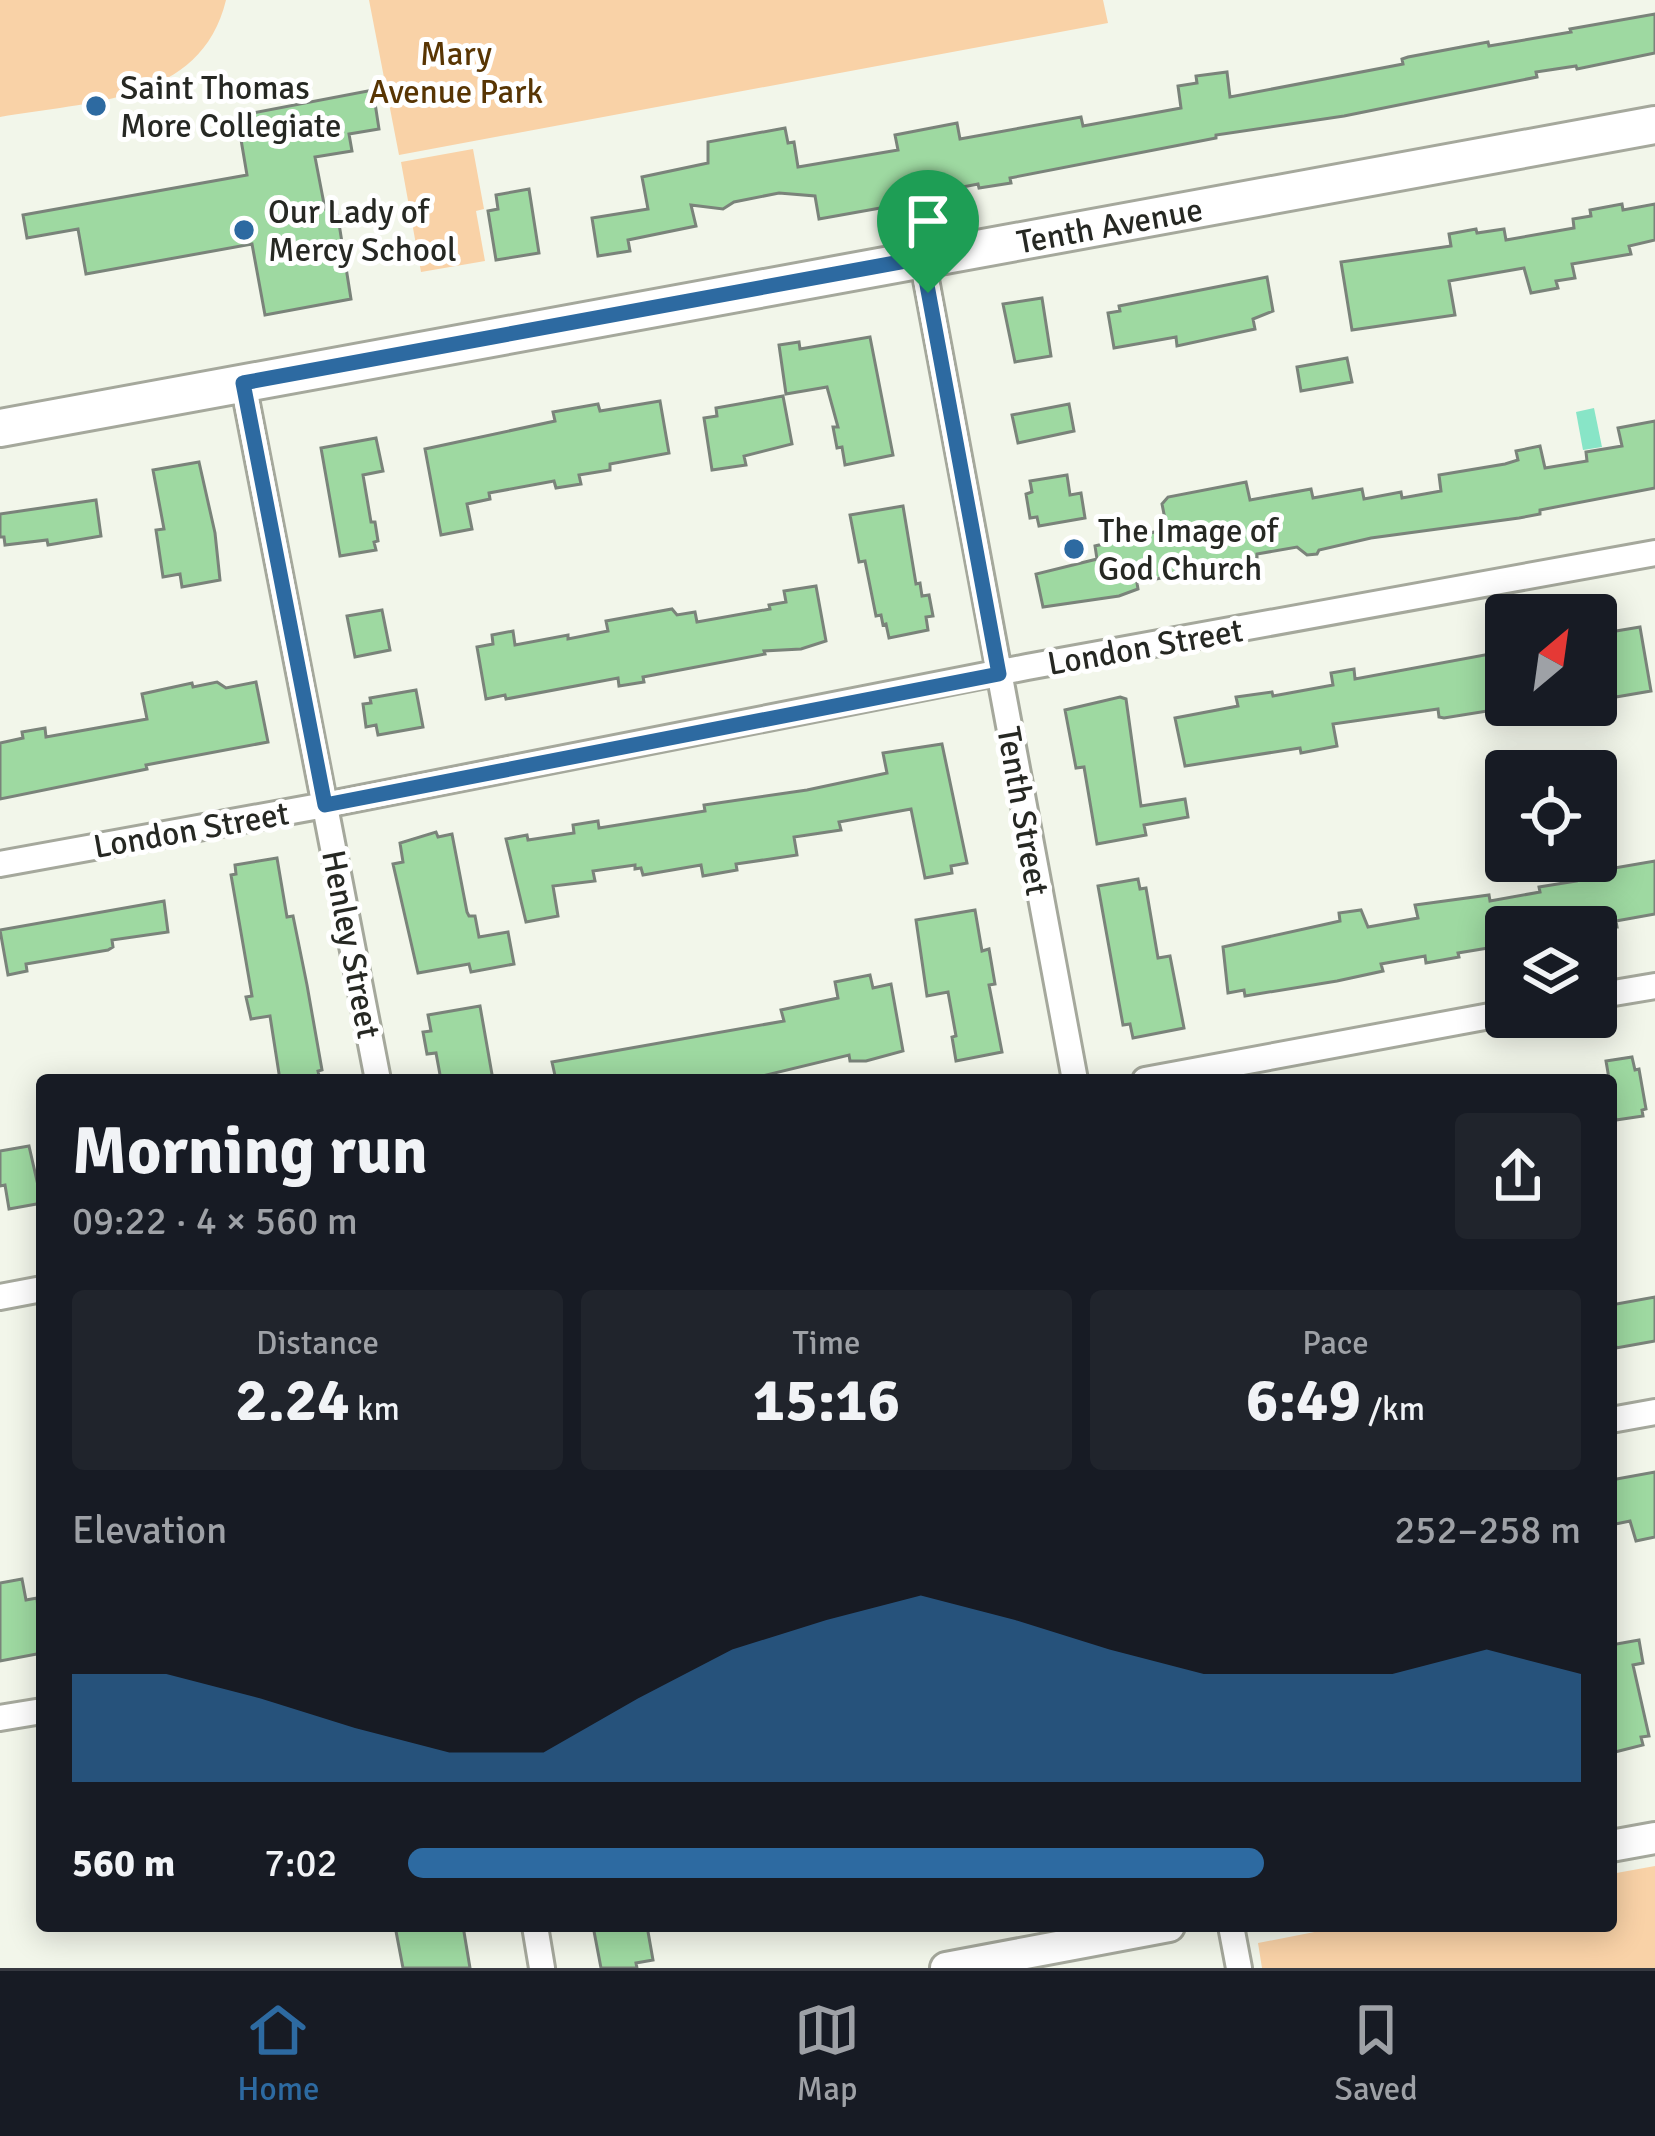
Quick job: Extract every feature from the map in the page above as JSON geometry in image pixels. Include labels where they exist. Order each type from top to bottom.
[{"type":"main road","name":"Tenth Avenue","points":[[0,428],[1655,125]]},
{"type":"street","name":"Tenth Street","points":[[922,258],[1074,1074]]},
{"type":"street","name":"Henley Street","points":[[243,383],[377,1074]]},
{"type":"street","name":"London Street","points":[[0,864],[1655,554]]},
{"type":"street","points":[[1617,993],[1655,986]]},
{"type":"street","points":[[1177,1074],[1485,1017]]},
{"type":"street","points":[[0,1297],[36,1290]]},
{"type":"street","points":[[1617,1419],[1655,1412]]},
{"type":"street","points":[[0,1718],[36,1712]]},
{"type":"street","points":[[1617,1845],[1655,1838]]},
{"type":"street","points":[[536,1932],[542,1968]]},
{"type":"street","points":[[946,1968],[1137,1932]]},
{"type":"street","points":[[1233,1932],[1239,1968]]},
{"type":"green space","points":[[0,0],[226,0],[213,34],[193,60],[167,79],[104,100],[0,117]]},
{"type":"green space","name":"Mary Avenue Park","points":[[369,0],[1103,0],[1108,23],[399,155]]},
{"type":"green space","points":[[473,149],[484,209],[476,211],[485,261],[421,272],[401,162]]},
{"type":"green space","points":[[1655,1866],[1655,1968],[1262,1968],[1258,1943],[1314,1932],[1617,1932],[1617,1873]]},
{"type":"shaded area","points":[[1594,408],[1602,447],[1583,450],[1576,412]]},
{"type":"building","points":[[1655,14],[1655,53],[1536,72],[1537,77],[1344,116],[1216,135],[1010,178],[1011,183],[979,188],[978,184],[819,219],[815,196],[779,193],[734,202],[723,209],[691,205],[696,226],[628,240],[630,251],[598,256],[592,218],[648,209],[642,177],[708,163],[708,142],[785,128],[788,143],[794,142],[798,167],[898,150],[895,135],[957,123],[960,139],[1081,117],[1083,126],[1181,108],[1178,86],[1197,83],[1196,76],[1227,72],[1230,97],[1403,64],[1402,59],[1408,57]]},
{"type":"building","points":[[373,90],[379,129],[349,134],[352,151],[315,157],[325,209],[337,211],[351,299],[265,315],[252,244],[86,274],[78,229],[27,238],[23,215],[247,175],[237,116]]},
{"type":"building","points":[[529,189],[539,253],[496,260],[488,211],[498,209],[496,195]]},
{"type":"building","points":[[1622,204],[1623,210],[1655,204],[1655,240],[1629,246],[1631,254],[1572,264],[1575,278],[1556,281],[1558,288],[1531,293],[1524,268],[1449,281],[1455,315],[1352,330],[1341,262],[1451,246],[1449,234],[1476,229],[1477,233],[1504,229],[1506,240],[1574,228],[1573,219],[1591,216],[1590,210]]},
{"type":"building","points":[[1267,277],[1273,311],[1253,319],[1255,329],[1177,346],[1176,337],[1114,348],[1108,313],[1120,311],[1119,306]]},
{"type":"building","points":[[1042,298],[1051,356],[1015,362],[1003,304]]},
{"type":"building","points":[[870,337],[893,455],[845,465],[842,447],[837,448],[833,427],[838,427],[827,387],[786,394],[779,345],[799,342],[800,349]]},
{"type":"building","points":[[1347,358],[1352,382],[1301,391],[1297,367]]},
{"type":"building","points":[[783,396],[792,444],[744,456],[746,465],[712,470],[704,418],[717,416],[716,408]]},
{"type":"building","points":[[660,401],[669,453],[610,464],[610,470],[579,475],[581,484],[556,488],[554,481],[489,493],[490,499],[467,504],[472,529],[441,535],[425,449],[555,421],[553,412],[598,404],[600,411]]},
{"type":"building","points":[[1069,404],[1074,431],[1018,443],[1012,415]]},
{"type":"building","points":[[1655,421],[1655,488],[1519,518],[1371,538],[1317,554],[1307,555],[1297,547],[1257,554],[1257,558],[1137,583],[1138,589],[1119,596],[1043,607],[1036,574],[1097,559],[1095,546],[1167,529],[1162,504],[1168,497],[1246,482],[1250,500],[1311,489],[1313,498],[1362,489],[1364,499],[1401,492],[1402,498],[1441,491],[1439,475],[1505,464],[1518,460],[1516,451],[1540,446],[1545,468],[1587,461],[1586,452],[1622,446],[1618,428]]},
{"type":"building","points":[[376,438],[383,471],[363,475],[371,522],[375,522],[376,550],[340,556],[321,448]]},
{"type":"building","points":[[199,462],[220,580],[182,587],[180,574],[163,577],[156,530],[164,529],[153,470]]},
{"type":"building","points":[[1067,475],[1070,495],[1081,493],[1085,518],[1039,526],[1037,517],[1030,518],[1026,494],[1032,492],[1030,481]]},
{"type":"building","points":[[96,500],[101,536],[48,545],[47,540],[5,545],[0,537],[0,514]]},
{"type":"building","points":[[903,506],[916,584],[920,583],[922,596],[929,595],[933,616],[926,617],[928,630],[889,638],[881,615],[876,616],[850,515]]},
{"type":"building","points":[[816,586],[826,641],[643,677],[644,682],[619,686],[618,678],[486,699],[477,647],[493,644],[492,635],[513,631],[515,645],[568,635],[568,639],[608,631],[606,621],[672,609],[677,615],[695,612],[697,622],[770,609],[769,605],[786,602],[784,591]]},
{"type":"building","points":[[382,610],[390,650],[355,657],[347,616]]},
{"type":"building","points":[[1640,627],[1651,691],[1617,697],[1617,631]]},
{"type":"building","points":[[1485,655],[1485,711],[1444,718],[1439,717],[1438,709],[1333,724],[1337,746],[1185,766],[1175,718],[1238,706],[1236,697],[1333,685],[1331,673],[1354,669],[1355,679]]},
{"type":"building","points":[[217,682],[226,688],[256,682],[268,742],[0,799],[0,743],[45,728],[46,737],[147,719],[142,694]]},
{"type":"building","points":[[416,690],[423,727],[378,735],[376,725],[366,727],[363,704],[371,703],[370,698]]},
{"type":"building","points":[[1126,699],[1141,806],[1185,799],[1188,817],[1144,825],[1146,835],[1097,844],[1084,767],[1076,768],[1065,710]]},
{"type":"building","points":[[942,744],[967,863],[951,866],[952,873],[925,878],[911,809],[839,822],[841,830],[794,837],[797,855],[736,864],[737,870],[703,876],[701,865],[643,875],[635,865],[593,871],[595,881],[553,886],[558,916],[526,922],[506,839],[574,833],[573,825],[598,821],[599,828],[705,811],[704,805],[887,773],[883,753]]},
{"type":"building","points":[[436,832],[438,837],[452,834],[467,912],[475,916],[479,937],[508,932],[514,964],[471,972],[469,964],[418,973],[393,864],[403,862],[400,843]]},
{"type":"building","points":[[277,858],[287,917],[293,916],[307,985],[322,1070],[319,1074],[279,1074],[270,1016],[251,1019],[246,997],[252,996],[231,875],[236,874],[235,865]]},
{"type":"building","points":[[1655,861],[1655,914],[1617,921],[1617,906],[1485,906],[1485,948],[1426,963],[1425,956],[1381,964],[1383,971],[1337,981],[1245,996],[1244,990],[1228,993],[1223,947],[1340,921],[1339,913],[1361,910],[1368,927],[1418,918],[1415,905],[1489,895],[1490,901],[1570,882],[1617,882],[1617,868]]},
{"type":"building","points":[[1138,879],[1140,889],[1146,888],[1158,958],[1170,956],[1184,1028],[1133,1038],[1130,1024],[1123,1025],[1098,886]]},
{"type":"building","points":[[164,901],[168,932],[112,940],[108,950],[26,964],[27,971],[8,975],[0,930]]},
{"type":"building","points":[[975,910],[982,951],[989,949],[995,984],[989,985],[1002,1052],[956,1061],[948,992],[927,996],[916,920]]},
{"type":"building","points":[[870,975],[873,988],[891,984],[903,1051],[866,1061],[850,1061],[849,1055],[770,1074],[555,1074],[552,1062],[784,1021],[781,1010],[838,998],[835,982]]},
{"type":"building","points":[[480,1006],[492,1074],[440,1074],[436,1053],[427,1054],[423,1032],[431,1031],[428,1015]]},
{"type":"building","points":[[1632,1057],[1635,1070],[1639,1069],[1643,1116],[1617,1120],[1617,1074],[1608,1074],[1606,1061]]},
{"type":"building","points":[[29,1146],[36,1204],[9,1209],[5,1185],[0,1186],[0,1151]]},
{"type":"building","points":[[1655,1297],[1655,1341],[1617,1348],[1617,1304]]},
{"type":"building","points":[[1655,1472],[1655,1537],[1636,1541],[1630,1521],[1617,1524],[1617,1479]]},
{"type":"building","points":[[22,1579],[26,1600],[36,1598],[36,1654],[0,1661],[0,1583]]},
{"type":"building","points":[[1639,1640],[1643,1663],[1633,1665],[1649,1736],[1641,1737],[1643,1745],[1617,1752],[1617,1644]]},
{"type":"building","points":[[396,1932],[464,1932],[470,1968],[403,1968]]},
{"type":"building","points":[[594,1932],[648,1932],[653,1960],[636,1963],[637,1968],[601,1968]]},
{"type":"place","name":"Saint Thomas More Collegiate","points":[[96,106]]},
{"type":"place","name":"Our Lady of Mercy School","points":[[244,230]]},
{"type":"place","name":"The Image of God Church","points":[[1074,549]]},
{"type":"route","points":[[922,258],[928,293],[999,674],[325,805],[243,383],[922,258]]}]
